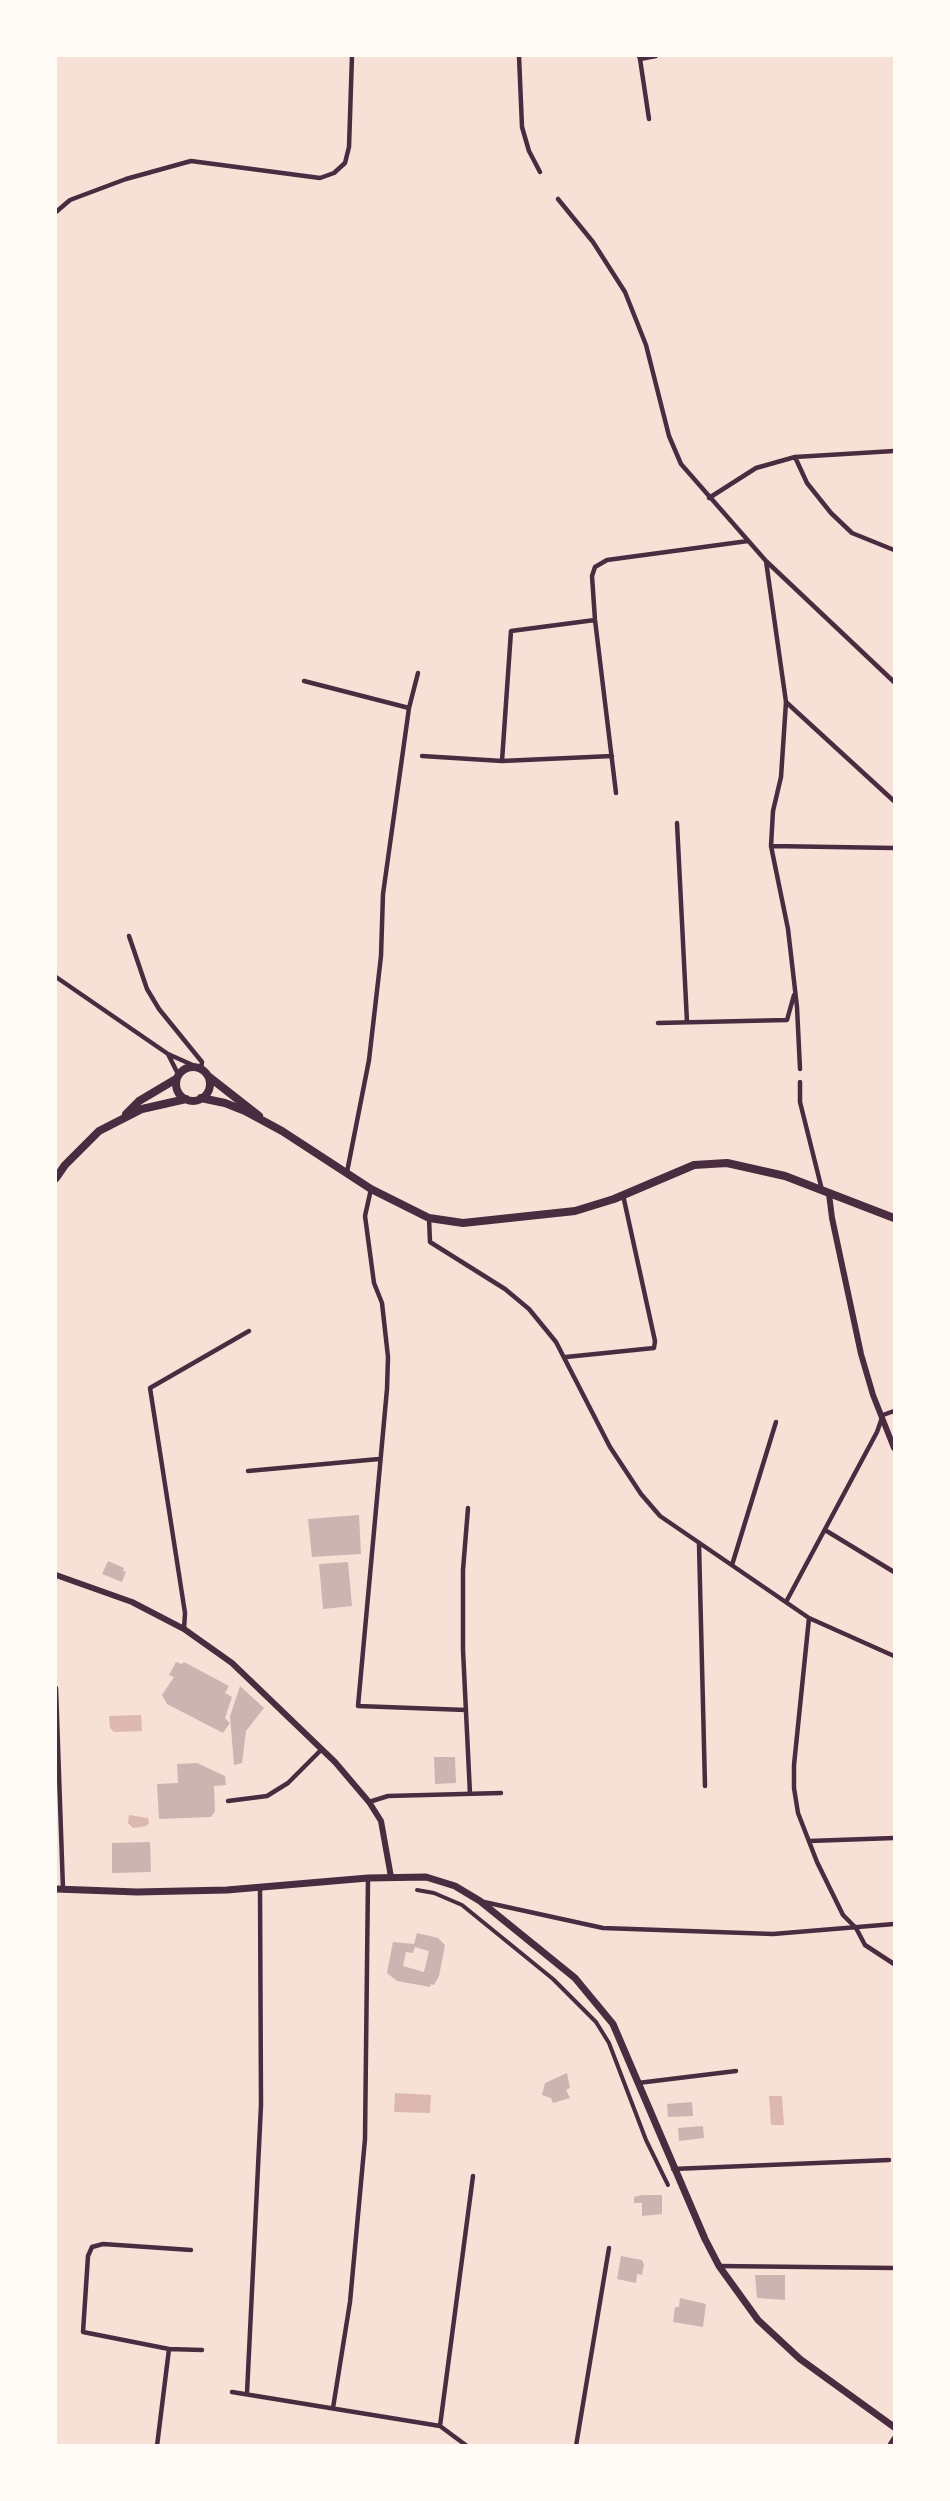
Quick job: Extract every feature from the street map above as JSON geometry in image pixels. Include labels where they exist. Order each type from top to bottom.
[{"type":"main road","points":[[120,1119],[139,1101],[177,1077],[186,1068],[199,1068],[248,1105],[263,1121]]},
{"type":"main road","points":[[201,1098],[208,1091],[208,1076]]},
{"type":"main road","points":[[177,1077],[178,1093],[186,1099]]},
{"type":"main road","points":[[56,1179],[84,1144],[99,1131],[120,1119],[142,1109],[201,1098],[225,1103],[263,1121],[371,1189],[429,1218],[463,1223],[575,1211],[623,1195],[694,1165],[727,1163],[758,1168],[894,1218]]},
{"type":"main road","points":[[58,1888],[137,1892],[260,1888],[368,1878],[426,1877],[455,1886],[480,1901],[575,1978],[613,2024],[673,2169],[718,2266],[758,2320],[800,2359],[894,2427]]},
{"type":"street","points":[[56,212],[70,200],[191,161],[320,178],[334,173],[345,163],[349,147],[352,56]]},
{"type":"street","points":[[519,56],[522,127],[529,151],[540,172]]},
{"type":"street","points":[[649,119],[639,57],[656,56]]},
{"type":"street","points":[[558,199],[593,242],[626,292],[646,345],[673,445],[681,464],[766,561],[894,682]]},
{"type":"street","points":[[709,498],[756,468],[795,457],[894,451]]},
{"type":"street","points":[[795,457],[807,483],[831,513],[852,533],[894,550]]},
{"type":"street","points":[[616,793],[595,620],[592,576],[595,567],[607,560],[748,541]]},
{"type":"street","points":[[766,561],[786,702],[781,777],[773,810],[771,846],[788,929],[795,989],[800,1069]]},
{"type":"street","points":[[502,760],[511,631],[595,620]]},
{"type":"street","points":[[347,1172],[369,1060],[381,956],[383,894],[409,708],[418,673]]},
{"type":"street","points":[[304,681],[409,708]]},
{"type":"street","points":[[786,702],[894,801]]},
{"type":"street","points":[[422,756],[502,760],[612,756]]},
{"type":"street","points":[[677,823],[687,1022]]},
{"type":"street","points":[[771,846],[894,848]]},
{"type":"street","points":[[56,977],[168,1054],[199,1068],[202,1062],[159,1009],[147,989],[129,936]]},
{"type":"street","points":[[658,1023],[787,1020],[795,989]]},
{"type":"street","points":[[168,1054],[177,1077]]},
{"type":"street","points":[[800,1082],[800,1102],[826,1192],[861,1354],[873,1395],[883,1415],[894,1448]]},
{"type":"street","points":[[371,1189],[365,1216],[374,1282],[382,1304],[388,1356],[384,1444],[379,1459],[358,1706],[466,1710]]},
{"type":"street","points":[[566,1357],[654,1348],[655,1341],[623,1195]]},
{"type":"street","points":[[429,1218],[430,1242],[505,1289],[529,1310],[566,1357],[610,1447],[641,1494],[660,1516],[809,1618],[894,1656]]},
{"type":"street","points":[[184,1629],[185,1613],[150,1388],[249,1331]]},
{"type":"street","points":[[883,1415],[894,1411]]},
{"type":"street","points":[[786,1602],[877,1432],[883,1415]]},
{"type":"street","points":[[732,1565],[776,1422]]},
{"type":"street","points":[[248,1471],[379,1459]]},
{"type":"street","points":[[468,1508],[463,1570],[470,1794]]},
{"type":"street","points":[[825,1530],[894,1572]]},
{"type":"street","points":[[699,1544],[705,1786]]},
{"type":"street","points":[[56,1575],[132,1602],[184,1629],[232,1663],[322,1749],[369,1802],[381,1821],[392,1877]]},
{"type":"street","points":[[809,1618],[794,1765],[798,1813],[843,1915],[856,1928],[865,1945],[894,1964]]},
{"type":"street","points":[[56,1688],[58,1888]]},
{"type":"street","points":[[228,1801],[267,1796],[288,1783],[322,1749]]},
{"type":"street","points":[[369,1802],[388,1797],[501,1793]]},
{"type":"street","points":[[809,1841],[894,1838]]},
{"type":"street","points":[[333,2409],[350,2301],[365,2139],[368,1878]]},
{"type":"street","points":[[247,2393],[261,2105],[260,1888]]},
{"type":"street","points":[[417,1890],[434,1893],[462,1905],[553,1978],[596,2022],[609,2043],[646,2140],[668,2185]]},
{"type":"street","points":[[480,1901],[603,1928],[773,1934],[894,1924]]},
{"type":"street","points":[[638,2083],[736,2071]]},
{"type":"street","points":[[673,2169],[889,2160]]},
{"type":"street","points":[[440,2426],[472,2176]]},
{"type":"street","points":[[192,2250],[103,2244],[92,2247],[88,2256],[83,2332],[169,2349],[202,2350]]},
{"type":"street","points":[[576,2445],[609,2248]]},
{"type":"street","points":[[718,2266],[894,2268]]},
{"type":"street","points":[[157,2445],[169,2349]]},
{"type":"street","points":[[232,2392],[440,2426],[467,2445]]},
{"type":"street","points":[[889,2445],[894,2438]]},
{"type":"shaded area","points":[[141,1715],[142,1731],[114,1732],[110,1728],[109,1716]]},
{"type":"shaded area","points":[[129,1815],[148,1818],[149,1823],[146,1826],[133,1828],[128,1823]]},
{"type":"shaded area","points":[[395,2093],[431,2095],[430,2113],[394,2112]]},
{"type":"shaded area","points":[[769,2096],[782,2096],[784,2125],[771,2125]]},
{"type":"building","points":[[359,1515],[361,1554],[312,1557],[308,1519]]},
{"type":"building","points":[[108,1561],[124,1568],[123,1571],[126,1572],[122,1582],[102,1574]]},
{"type":"building","points":[[348,1562],[352,1606],[323,1609],[319,1564]]},
{"type":"building","points":[[176,1662],[182,1664],[184,1662],[229,1686],[225,1693],[232,1697],[225,1718],[230,1723],[223,1733],[167,1704],[162,1695],[174,1677],[169,1675]]},
{"type":"building","points":[[240,1686],[264,1708],[246,1731],[242,1763],[234,1765],[230,1716]]},
{"type":"building","points":[[434,1757],[455,1757],[456,1783],[435,1784]]},
{"type":"building","points":[[197,1763],[225,1776],[226,1785],[214,1786],[215,1811],[211,1817],[159,1819],[157,1784],[178,1783],[177,1764]]},
{"type":"building","points":[[150,1842],[151,1872],[112,1873],[112,1843]]},
{"type":"building","points":[[417,1933],[438,1938],[445,1945],[439,1976],[434,1985],[431,1984],[430,1987],[397,1981],[387,1973],[393,1942],[414,1944]],"holes":[[[415,1947],[429,1951],[424,1972],[403,1966],[406,1952],[413,1953]]]},
{"type":"building","points":[[567,2073],[570,2088],[566,2090],[570,2098],[553,2103],[551,2098],[542,2095],[545,2083]]},
{"type":"building","points":[[692,2102],[693,2116],[668,2117],[667,2104]]},
{"type":"building","points":[[703,2126],[704,2138],[679,2141],[678,2128]]},
{"type":"building","points":[[662,2195],[662,2214],[642,2216],[642,2203],[634,2203],[634,2197]]},
{"type":"building","points":[[621,2256],[642,2260],[644,2265],[642,2275],[637,2274],[636,2283],[617,2279]]},
{"type":"building","points":[[755,2275],[785,2275],[785,2300],[757,2298]]},
{"type":"building","points":[[680,2298],[706,2304],[703,2327],[673,2322],[675,2307],[679,2307]]}]
